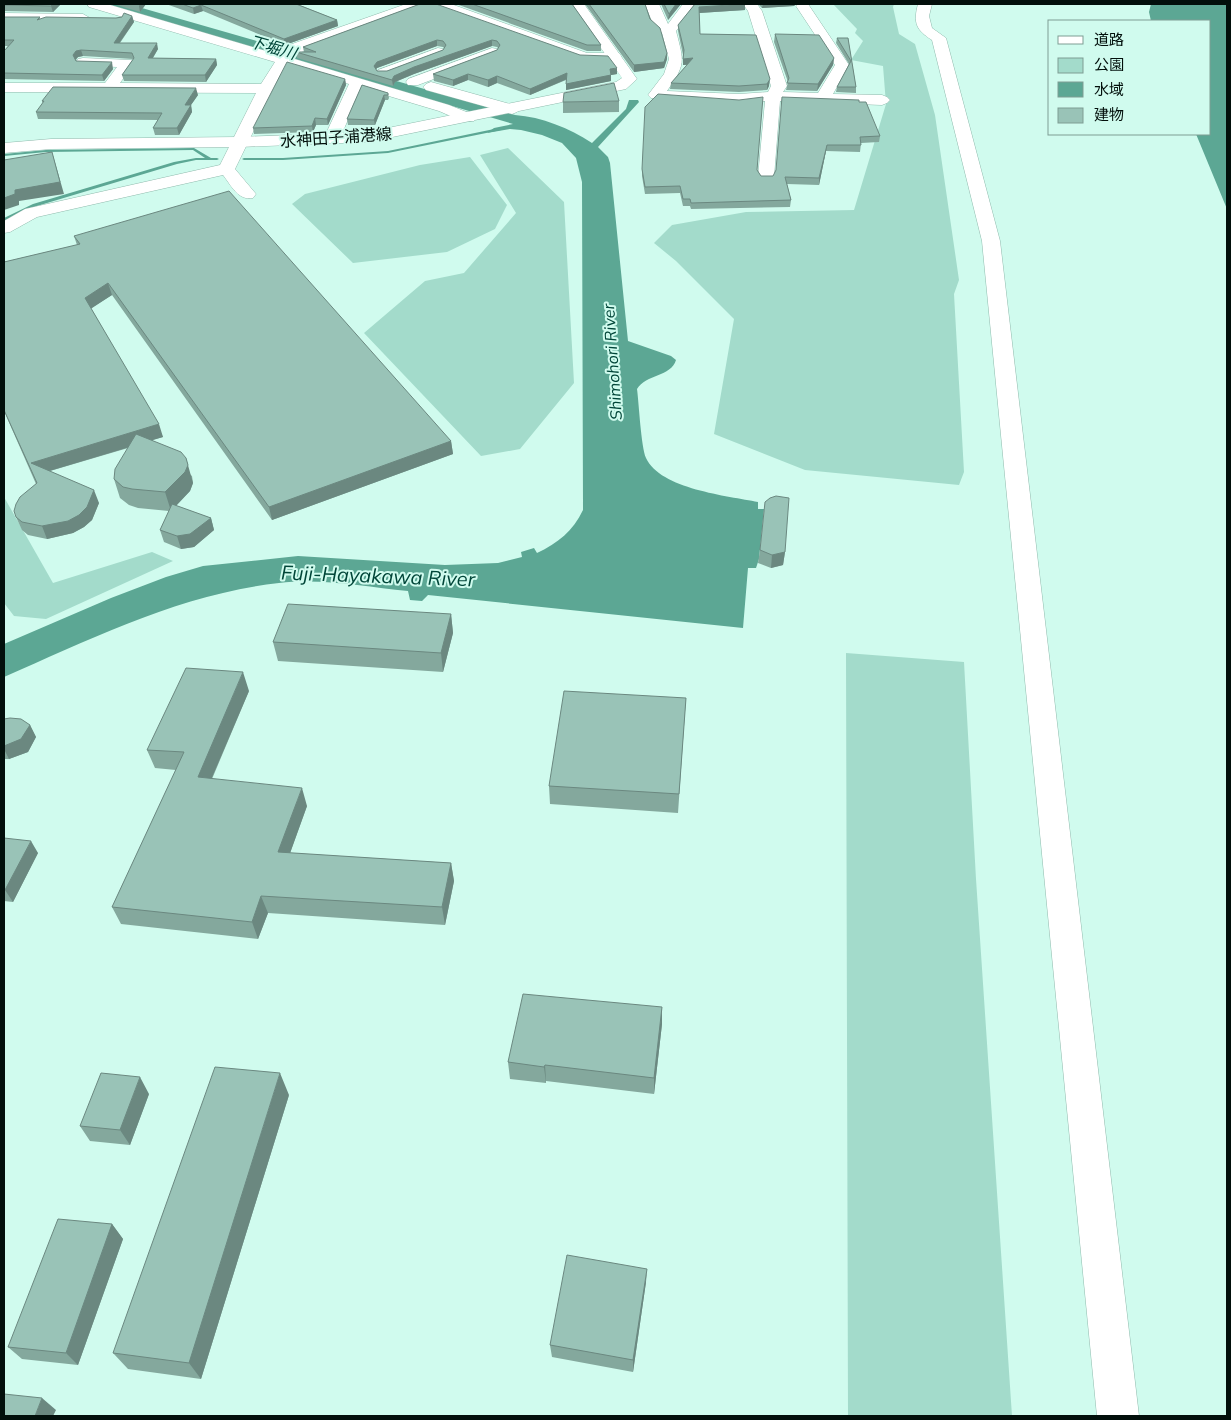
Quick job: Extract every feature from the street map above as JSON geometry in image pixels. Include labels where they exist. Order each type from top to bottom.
[{"type":"street","points":[[4,9],[9,4]]},
{"type":"street","points":[[94,4],[473,117]]},
{"type":"street","points":[[227,169],[279,59],[297,47],[418,4]]},
{"type":"street","points":[[439,4],[586,57],[614,56]]},
{"type":"street","name":"水神田子浦港線","points":[[4,148],[51,144],[331,140],[394,133],[621,86],[630,79],[577,4]]},
{"type":"street","points":[[651,4],[659,24],[669,31],[676,58],[671,75],[656,95],[739,99],[773,96],[882,100]]},
{"type":"street","points":[[669,31],[690,4]]},
{"type":"street","points":[[750,4],[755,12],[779,86],[773,96],[766,177]]},
{"type":"street","points":[[925,4],[922,16],[926,30],[939,38],[991,241],[1118,1416]]},
{"type":"street","points":[[802,6],[842,65],[823,97]]},
{"type":"street","points":[[4,17],[142,18]]},
{"type":"street","points":[[278,42],[316,53]]},
{"type":"street","points":[[443,50],[378,71],[509,109]]},
{"type":"street","points":[[413,82],[492,52]]},
{"type":"street","points":[[83,62],[127,63],[109,88]]},
{"type":"street","points":[[331,140],[357,83]]},
{"type":"street","points":[[4,86],[266,89]]},
{"type":"street","points":[[227,169],[247,194]]},
{"type":"street","points":[[4,228],[31,213],[227,169]]},
{"type":"green space","points":[[833,4],[894,4],[899,34],[915,44],[935,115],[959,280],[954,294],[964,472],[959,485],[805,470],[714,434],[734,319],[676,261],[654,243],[672,225],[746,212],[854,210],[886,104],[883,66],[851,60],[863,41],[855,33],[857,29]]},
{"type":"green space","points":[[508,148],[564,202],[574,383],[520,449],[481,456],[364,333],[425,281],[464,273],[516,213],[480,155]]},
{"type":"green space","points":[[470,157],[507,205],[495,229],[447,252],[353,263],[292,204],[305,194],[420,165]]},
{"type":"green space","points":[[4,497],[53,583],[152,552],[173,561],[46,619],[14,616],[4,603]]},
{"type":"green space","points":[[846,653],[964,662],[976,879],[1012,1416],[848,1416]]},
{"type":"water","points":[[104,4],[128,4],[515,115],[545,121],[565,128],[592,143],[626,109],[629,100],[638,100],[639,102],[598,147],[608,157],[610,163],[628,341],[671,356],[676,360],[669,370],[646,381],[637,389],[644,452],[654,469],[665,477],[680,484],[713,494],[758,502],[758,509],[764,509],[759,559],[756,568],[748,568],[743,628],[428,595],[422,601],[410,600],[408,591],[328,582],[279,583],[207,597],[172,607],[104,633],[4,677],[4,644],[111,598],[166,577],[203,566],[298,556],[445,565],[498,563],[522,557],[521,552],[534,548],[537,553],[552,545],[570,530],[583,510],[582,182],[576,158],[562,143],[542,135],[521,130],[510,129],[487,133],[494,128],[513,124]]},
{"type":"water","points":[[1151,4],[1227,4],[1227,209],[1196,135],[1211,135],[1211,20],[1151,20],[1149,12]]},
{"type":"building","points":[[4,4],[53,4],[51,6]]},
{"type":"building","points":[[182,4],[296,4],[337,20],[284,39],[201,5],[193,8]]},
{"type":"building","points":[[420,4],[436,4],[580,55],[608,56],[617,68],[610,69],[611,75],[566,84],[567,73],[530,89],[497,76],[488,80],[468,74],[453,80],[433,74],[497,50],[500,45],[497,41],[492,40],[414,67],[394,76],[392,80],[296,52],[316,52],[303,47]],"holes":[[[437,40],[443,41],[446,45],[443,50],[387,71],[377,71],[374,66],[377,62]]]},
{"type":"building","points":[[472,4],[572,4],[601,45],[587,45]]},
{"type":"building","points":[[589,4],[645,4],[650,19],[660,28],[667,53],[664,62],[634,65]]},
{"type":"building","points":[[664,4],[676,4],[669,14]]},
{"type":"building","points":[[695,4],[745,4],[699,7],[700,34],[756,35],[770,79],[767,84],[739,86],[671,83],[693,58],[683,59],[684,50],[678,25]]},
{"type":"building","points":[[124,13],[132,16],[114,43],[157,43],[148,58],[216,59],[205,75],[122,75],[134,58],[132,53],[81,50],[76,51],[73,55],[76,61],[112,62],[102,75],[4,73],[4,51],[14,40],[4,40],[4,17],[40,17],[37,20],[46,17],[116,18],[122,17]]},
{"type":"building","points":[[775,34],[819,35],[834,58],[818,84],[787,83],[789,78]]},
{"type":"building","points":[[837,38],[848,38],[856,87],[837,87],[851,61]]},
{"type":"building","points":[[287,62],[345,79],[327,119],[315,118],[312,126],[253,128]]},
{"type":"building","points":[[614,83],[619,101],[563,102],[564,93]]},
{"type":"building","points":[[362,85],[388,93],[388,95],[384,95],[374,120],[347,119]]},
{"type":"building","points":[[53,87],[196,88],[185,105],[191,105],[177,128],[153,128],[162,113],[36,112]]},
{"type":"building","points":[[658,94],[739,100],[763,97],[757,170],[761,176],[773,176],[776,170],[782,97],[859,100],[859,102],[866,102],[880,136],[860,137],[861,145],[827,145],[819,178],[785,177],[791,200],[691,203],[690,199],[683,199],[680,186],[645,187],[642,169],[645,107]]},
{"type":"building","points":[[52,152],[60,182],[15,190],[15,194],[4,198],[4,160]]},
{"type":"building","points":[[229,191],[451,441],[269,507],[108,283],[85,298],[159,424],[31,463],[94,490],[87,507],[79,515],[68,521],[42,526],[22,522],[16,517],[14,511],[16,504],[20,497],[37,483],[4,410],[4,262],[80,244],[74,236]]},
{"type":"building","points":[[136,434],[181,452],[186,458],[188,465],[185,472],[165,492],[123,487],[114,479],[115,469]]},
{"type":"building","points":[[776,496],[789,498],[785,552],[772,555],[760,550],[765,502]]},
{"type":"building","points":[[172,504],[211,518],[190,534],[177,536],[160,530]]},
{"type":"building","points":[[288,604],[451,614],[441,653],[273,642]]},
{"type":"building","points":[[186,668],[243,672],[198,777],[302,788],[278,852],[451,863],[442,907],[261,896],[252,922],[112,907],[184,752],[147,750]]},
{"type":"building","points":[[564,691],[686,698],[679,794],[549,786]]},
{"type":"building","points":[[4,719],[21,719],[30,725],[21,739],[4,746]]},
{"type":"building","points":[[4,838],[31,841],[5,890],[4,890]]},
{"type":"building","points":[[523,994],[662,1007],[654,1078],[508,1062]]},
{"type":"building","points":[[215,1067],[280,1073],[189,1363],[113,1353]]},
{"type":"building","points":[[101,1073],[140,1077],[120,1130],[80,1126]]},
{"type":"building","points":[[58,1219],[112,1224],[66,1353],[8,1347]]},
{"type":"building","points":[[567,1255],[647,1269],[633,1360],[550,1345]]},
{"type":"building","points":[[4,1394],[42,1398],[35,1416],[4,1416]]},
{"type":"waterway","points":[[244,159],[283,159],[388,152],[499,129]]},
{"type":"waterway","points":[[4,155],[46,151],[194,149],[209,158]]},
{"type":"waterway","points":[[4,220],[35,205],[176,163],[196,159],[217,159]]},
{"type":"water label","name":"下堀川","points":[[273,47]]},
{"type":"water label","name":"Shimohori River","points":[[612,362]]},
{"type":"water label","name":"Fuji-Hayakawa River","points":[[378,576]]}]
